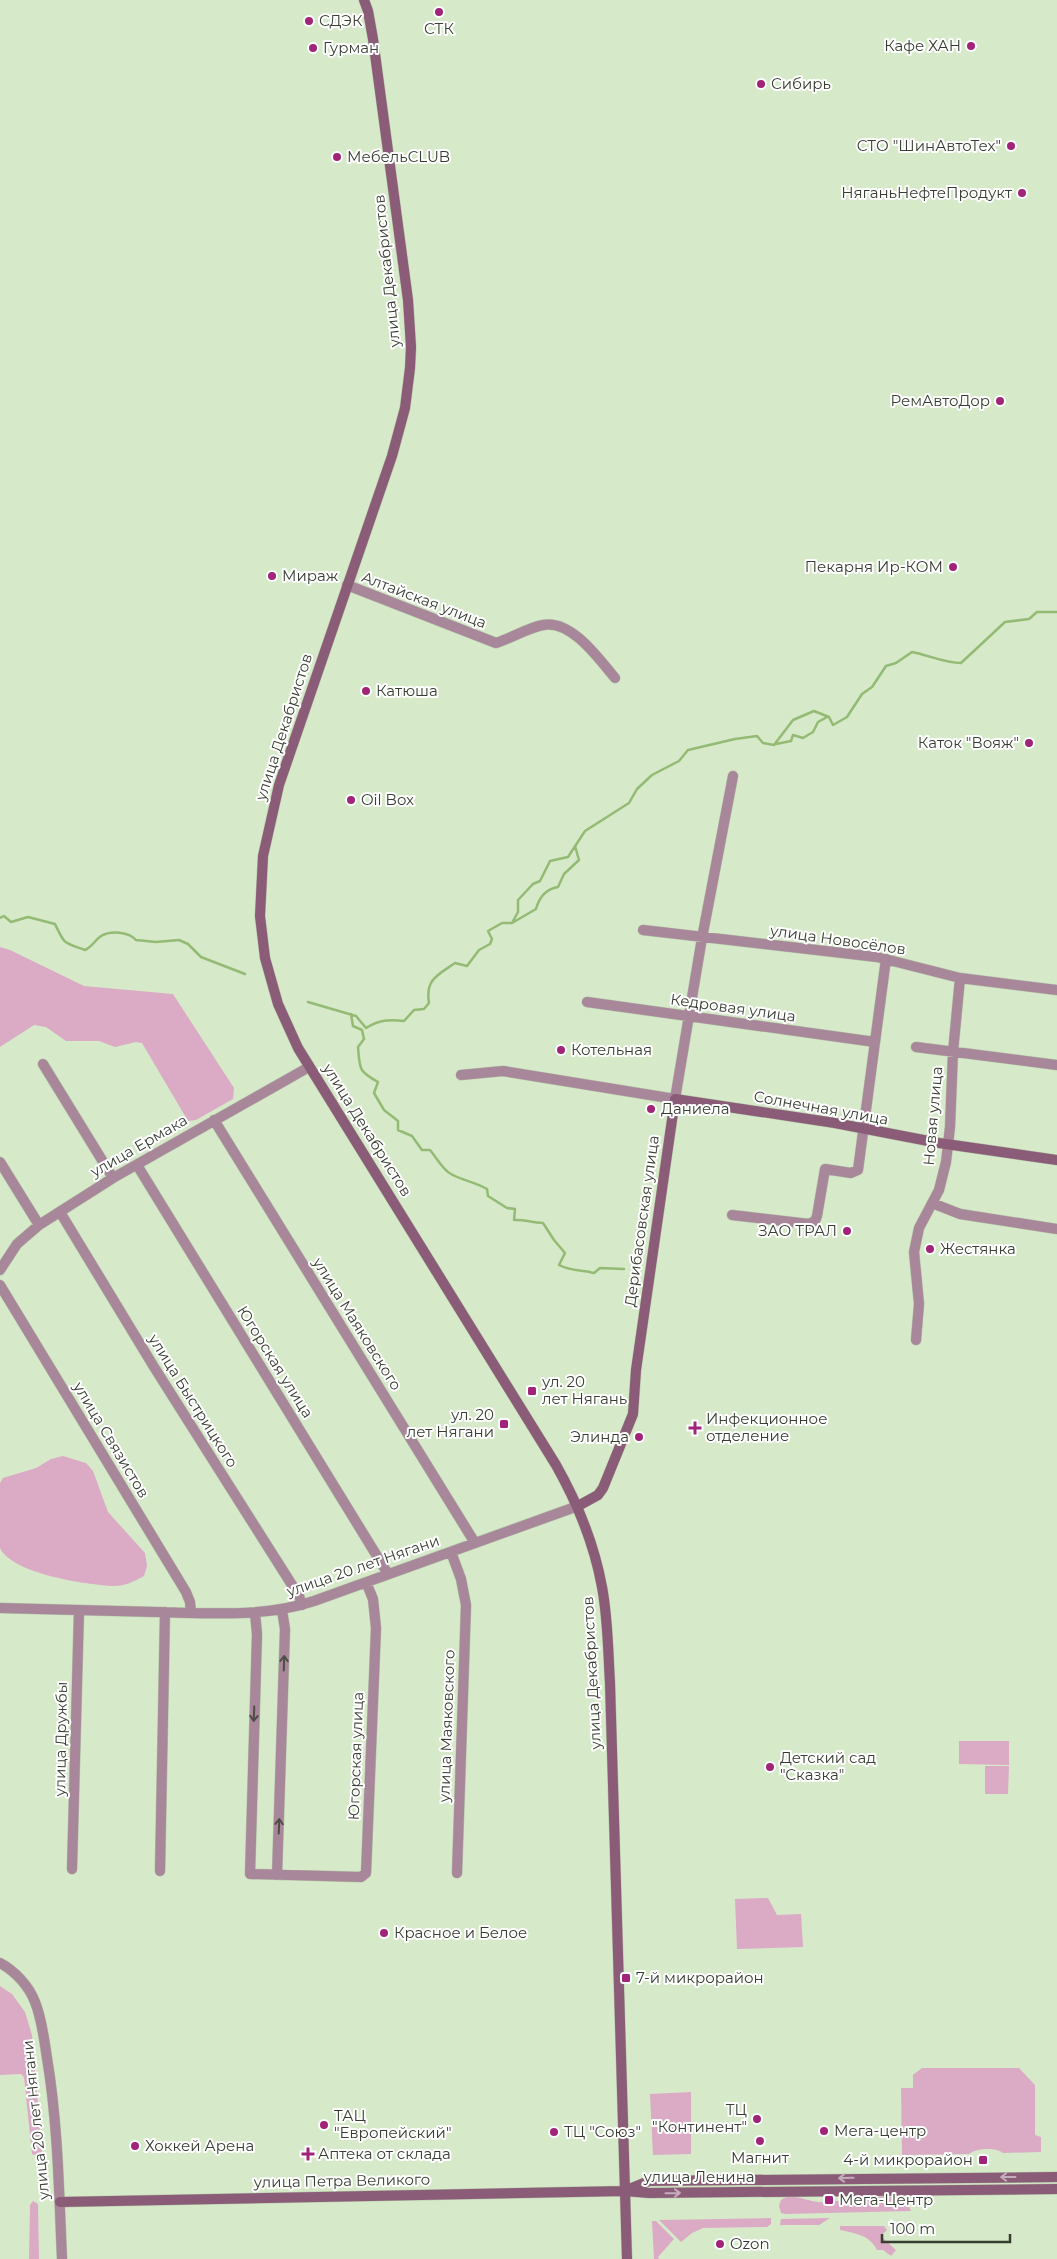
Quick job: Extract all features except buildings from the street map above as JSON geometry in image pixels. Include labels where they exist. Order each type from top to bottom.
[{"type":"main road","name":"улица Декабристов","points":[[364,0],[368,5],[408,300],[411,347],[408,386],[399,430],[279,785],[268,830],[260,878],[260,916],[269,978],[286,1024],[309,1067],[421,1243],[556,1465],[578,1506],[596,1561],[606,1614],[610,1683],[626,2259]]},
{"type":"main road","name":"Солнечная улица","points":[[675,1099],[835,1123],[865,1130],[1057,1160]]},
{"type":"main road","name":"Дерибасовская улица","points":[[578,1506],[598,1495],[603,1488],[633,1414],[636,1370],[675,1099]]},
{"type":"main road","name":"улица Ленина","points":[[625,2191],[649,2181],[1057,2177]]},
{"type":"main road","points":[[890,2178],[891,2190]]},
{"type":"main road","name":"улица Ленина","points":[[625,2191],[649,2193],[1057,2189]]},
{"type":"main road","name":"улица Петра Великого","points":[[60,2202],[625,2191]]},
{"type":"street","name":"Алтайская улица","points":[[347,585],[496,643],[544,624],[560,625],[573,633],[615,678]]},
{"type":"street","name":"Дерибасовская улица","points":[[675,1099],[702,938],[733,776]]},
{"type":"street","name":"улица Новосёлов","points":[[643,930],[886,959],[960,978],[1057,990]]},
{"type":"street","points":[[732,1215],[812,1223],[817,1216],[825,1168],[851,1173],[858,1170],[865,1130],[886,959]]},
{"type":"street","name":"Новая улица","points":[[916,1340],[919,1304],[914,1252],[919,1228],[943,1178],[949,1144],[953,1052],[960,978]]},
{"type":"street","name":"Кедровая улица","points":[[587,1002],[875,1042]]},
{"type":"street","points":[[916,1047],[1057,1065]]},
{"type":"street","points":[[43,1064],[113,1178]]},
{"type":"street","name":"улица Ермака","points":[[0,1270],[17,1244],[39,1225],[113,1178],[309,1067]]},
{"type":"street","name":"Солнечная улица","points":[[460,1075],[503,1071],[675,1099]]},
{"type":"street","name":"улица Маяковского","points":[[214,1120],[475,1543]]},
{"type":"street","points":[[0,1162],[39,1225]]},
{"type":"street","name":"Югорская улица","points":[[137,1165],[388,1574]]},
{"type":"street","points":[[932,1203],[960,1214],[1057,1229]]},
{"type":"street","name":"улица Быстрицкого","points":[[60,1212],[154,1368],[299,1596],[302,1605]]},
{"type":"street","name":"улица Связистов","points":[[0,1285],[186,1592],[190,1602],[191,1613]]},
{"type":"street","name":"улица 20 лет Нягани","points":[[0,1608],[191,1613],[255,1613],[282,1610],[302,1605],[578,1506]]},
{"type":"street","name":"улица Маяковского","points":[[451,1552],[461,1579],[466,1604],[457,1873]]},
{"type":"street","name":"Югорская улица","points":[[277,1875],[361,1877],[366,1873],[376,1628],[373,1599],[366,1582]]},
{"type":"street","name":"улица Дружбы","points":[[72,1869],[79,1610]]},
{"type":"street","points":[[255,1613],[257,1634],[250,1874],[277,1875],[285,1630],[282,1610]]},
{"type":"street","points":[[160,1871],[166,1612]]},
{"type":"street","name":"улица 20 лет Нягани","points":[[0,1963],[28,1987],[36,2002],[41,2021],[49,2074],[60,2202],[62,2259]]},
{"type":"shaded area","points":[[0,947],[84,986],[173,994],[234,1088],[233,1099],[196,1120],[188,1121],[142,1043],[136,1042],[115,1047],[99,1041],[66,1041],[46,1027],[34,1025],[0,1047]]},
{"type":"shaded area","points":[[63,1456],[86,1463],[93,1471],[108,1512],[145,1553],[147,1566],[144,1576],[130,1583],[118,1586],[70,1580],[34,1571],[19,1565],[7,1557],[0,1548],[0,1483],[3,1478],[36,1468],[51,1459]]},
{"type":"shaded area","points":[[959,1741],[1009,1741],[1009,1765],[959,1764]]},
{"type":"shaded area","points":[[985,1766],[1009,1766],[1008,1794],[985,1794]]},
{"type":"shaded area","points":[[768,1898],[777,1915],[801,1914],[803,1947],[737,1949],[735,1899]]},
{"type":"shaded area","points":[[0,1986],[12,1994],[25,2012],[32,2035],[42,2153],[40,2157],[32,2154],[24,2077],[21,2074],[0,2075]]},
{"type":"shaded area","points":[[922,2068],[1019,2068],[1035,2085],[1035,2135],[1041,2137],[1041,2152],[1003,2153],[986,2149],[976,2150],[969,2154],[902,2155],[901,2088],[913,2088],[913,2075]]},
{"type":"shaded area","points":[[691,2092],[691,2154],[653,2155],[650,2094]]},
{"type":"shaded area","points":[[789,2197],[822,2202],[865,2197],[900,2197],[907,2202],[911,2211],[785,2214],[781,2213],[779,2206],[781,2200]]},
{"type":"shaded area","points":[[33,2201],[38,2204],[39,2259],[29,2259],[30,2205]]},
{"type":"shaded area","points":[[771,2218],[771,2224],[767,2227],[703,2228],[692,2233],[681,2242],[659,2220]]},
{"type":"shaded area","points":[[830,2218],[819,2225],[780,2225],[781,2219]]},
{"type":"shaded area","points":[[652,2221],[656,2221],[674,2239],[658,2257],[659,2259],[654,2259]]},
{"type":"shaded area","points":[[840,2226],[884,2226],[887,2230],[881,2236],[896,2250],[891,2256],[883,2250],[877,2250],[866,2238],[840,2230]]},
{"type":"waterway","points":[[308,1002],[356,1016],[366,1028],[384,1021],[404,1021],[414,1010],[424,1009],[429,1003],[429,988],[434,978],[455,963],[467,966],[479,950],[490,944],[492,939],[488,931],[502,923],[512,923],[518,912],[518,900],[533,884],[540,881],[550,861],[568,857],[585,831],[629,803],[637,789],[652,775],[679,761],[688,750],[757,736],[763,743],[774,745],[793,720],[814,711],[829,717],[833,725],[847,717],[862,694],[872,687],[886,666],[896,663],[912,652],[949,662],[961,663],[1005,622],[1029,619],[1037,612],[1057,612]]},
{"type":"waterway","points":[[776,744],[791,741],[793,735],[803,738],[813,732],[818,722],[827,717]]},
{"type":"waterway","points":[[512,923],[536,909],[544,895],[558,887],[564,874],[579,860],[575,846]]},
{"type":"waterway","points":[[0,918],[4,916],[11,922],[28,917],[55,924],[66,942],[85,950],[101,936],[110,933],[129,935],[136,940],[156,942],[179,940],[188,944],[201,957],[245,974]]},
{"type":"waterway","points":[[351,1014],[353,1026],[362,1030],[364,1039],[358,1047],[361,1069],[378,1082],[374,1093],[384,1110],[398,1121],[398,1130],[412,1136],[422,1150],[430,1150],[448,1172],[487,1189],[488,1196],[507,1208],[515,1209],[514,1220],[543,1223],[565,1253],[559,1265],[594,1273],[600,1268],[624,1269]]},
{"type":"place","name":"СТК","points":[[439,12]]},
{"type":"place","name":"СДЭК","points":[[309,21]]},
{"type":"place","name":"Кафе ХАН","points":[[971,46]]},
{"type":"place","name":"Гурман","points":[[313,48]]},
{"type":"place","name":"Сибирь","points":[[761,84]]},
{"type":"place","name":"СТО \"ШинАвтоТех\"","points":[[1011,146]]},
{"type":"place","name":"МебельCLUB","points":[[337,157]]},
{"type":"place","name":"НяганьНефтеПродукт","points":[[1022,193]]},
{"type":"place","name":"РемАвтоДор","points":[[1000,401]]},
{"type":"place","name":"Пекарня Ир-КОМ","points":[[953,567]]},
{"type":"place","name":"Мираж","points":[[272,576]]},
{"type":"place","name":"Катюша","points":[[366,691]]},
{"type":"place","name":"Каток \"Вояж\"","points":[[1029,743]]},
{"type":"place","name":"Oil Box","points":[[351,800]]},
{"type":"place","name":"Котельная","points":[[561,1050]]},
{"type":"place","name":"Даниела","points":[[651,1109]]},
{"type":"place","name":"ЗАО ТРАЛ","points":[[847,1231]]},
{"type":"place","name":"Жестянка","points":[[930,1249]]},
{"type":"place","name":"ул. 20 лет Нягань","points":[[532,1391]]},
{"type":"place","name":"ул. 20 лет Нягани","points":[[504,1424]]},
{"type":"place","name":"Инфекционное отделение","points":[[695,1428]]},
{"type":"place","name":"Элинда","points":[[639,1437]]},
{"type":"place","name":"Детский сад \"Сказка\"","points":[[770,1767]]},
{"type":"place","name":"Красное и Белое","points":[[384,1933]]},
{"type":"place","name":"7-й микрорайон","points":[[626,1978]]},
{"type":"place","name":"ТЦ \"Континент\"","points":[[757,2119]]},
{"type":"place","name":"ТАЦ \"Европейский\"","points":[[324,2125]]},
{"type":"place","name":"Мега-центр","points":[[824,2131]]},
{"type":"place","name":"ТЦ \"Союз\"","points":[[554,2132]]},
{"type":"place","name":"Магнит","points":[[760,2141]]},
{"type":"place","name":"Хоккей Арена","points":[[135,2146]]},
{"type":"place","name":"Аптека от склада","points":[[308,2154]]},
{"type":"place","name":"4-й микрорайон","points":[[983,2160]]},
{"type":"place","name":"Мега-Центр","points":[[829,2200]]},
{"type":"place","name":"Ozon","points":[[720,2244]]}]
